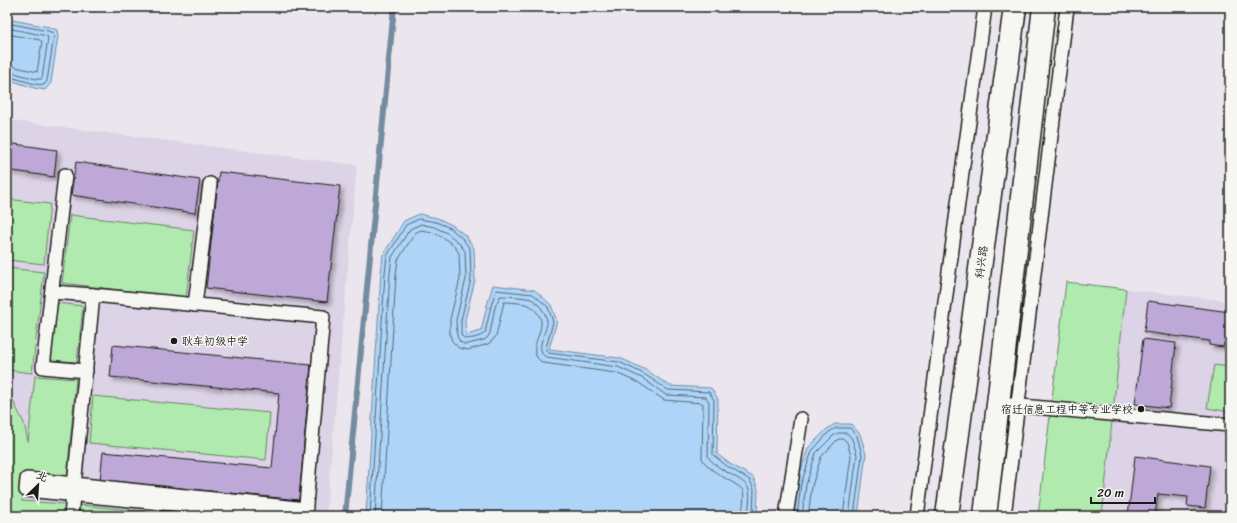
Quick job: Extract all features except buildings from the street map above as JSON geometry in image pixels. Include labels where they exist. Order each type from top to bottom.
[{"type":"main road","name":"科兴路","points":[[946,516],[1015,7]]},
{"type":"main road","points":[[985,516],[1008,405],[1044,7]]},
{"type":"lane","points":[[917,516],[985,7]]},
{"type":"lane","points":[[1004,516],[1008,405],[1067,7]]},
{"type":"lane","points":[[65,175],[43,367],[86,370]]},
{"type":"lane","points":[[195,305],[210,184]]},
{"type":"lane","points":[[52,292],[323,317],[302,514],[171,507],[74,490]]},
{"type":"lane","points":[[71,516],[93,295]]},
{"type":"lane","points":[[1008,405],[1230,425]]},
{"type":"lane","points":[[786,516],[801,419]]},
{"type":"shaded area","name":"耿车初级中学","points":[[7,120],[357,165],[326,516],[7,516]]},
{"type":"shaded area","name":"宿迁信息工程中等专业学校","points":[[1066,282],[1230,301],[1230,516],[1038,516]]},
{"type":"green space","points":[[7,199],[50,204],[44,264],[7,260]]},
{"type":"green space","points":[[70,215],[194,230],[186,298],[62,283]]},
{"type":"green space","points":[[7,268],[44,272],[32,373],[7,370]]},
{"type":"green space","points":[[1066,282],[1126,289],[1102,516],[1038,516]]},
{"type":"green space","points":[[56,303],[83,306],[77,362],[51,360]]},
{"type":"green space","points":[[1214,365],[1230,367],[1230,412],[1207,408]]},
{"type":"green space","points":[[35,376],[76,379],[67,477],[25,474],[22,501],[65,504],[64,516],[7,516],[7,394],[11,397],[24,423],[28,442]]},
{"type":"green space","points":[[93,396],[270,413],[266,460],[89,443]]},
{"type":"green space","points":[[80,505],[151,512],[151,516],[79,516]]},
{"type":"water","points":[[7,19],[49,27],[57,30],[58,36],[51,83],[45,90],[7,79]]},
{"type":"water","points":[[419,214],[437,218],[452,225],[465,235],[474,248],[475,280],[465,320],[466,335],[481,331],[493,285],[535,290],[551,305],[557,321],[549,349],[620,358],[646,370],[670,386],[711,388],[718,399],[717,454],[730,464],[753,477],[758,489],[757,516],[366,516],[383,255],[404,221]]},
{"type":"water","points":[[835,424],[851,424],[860,434],[866,454],[858,516],[793,516],[797,483],[808,448],[827,429]]},
{"type":"waterway","points":[[345,516],[394,7]]},
{"type":"place","name":"耿车初级中学","points":[[174,341]]},
{"type":"place","name":"宿迁信息工程中等专业学校","points":[[1141,409]]}]
